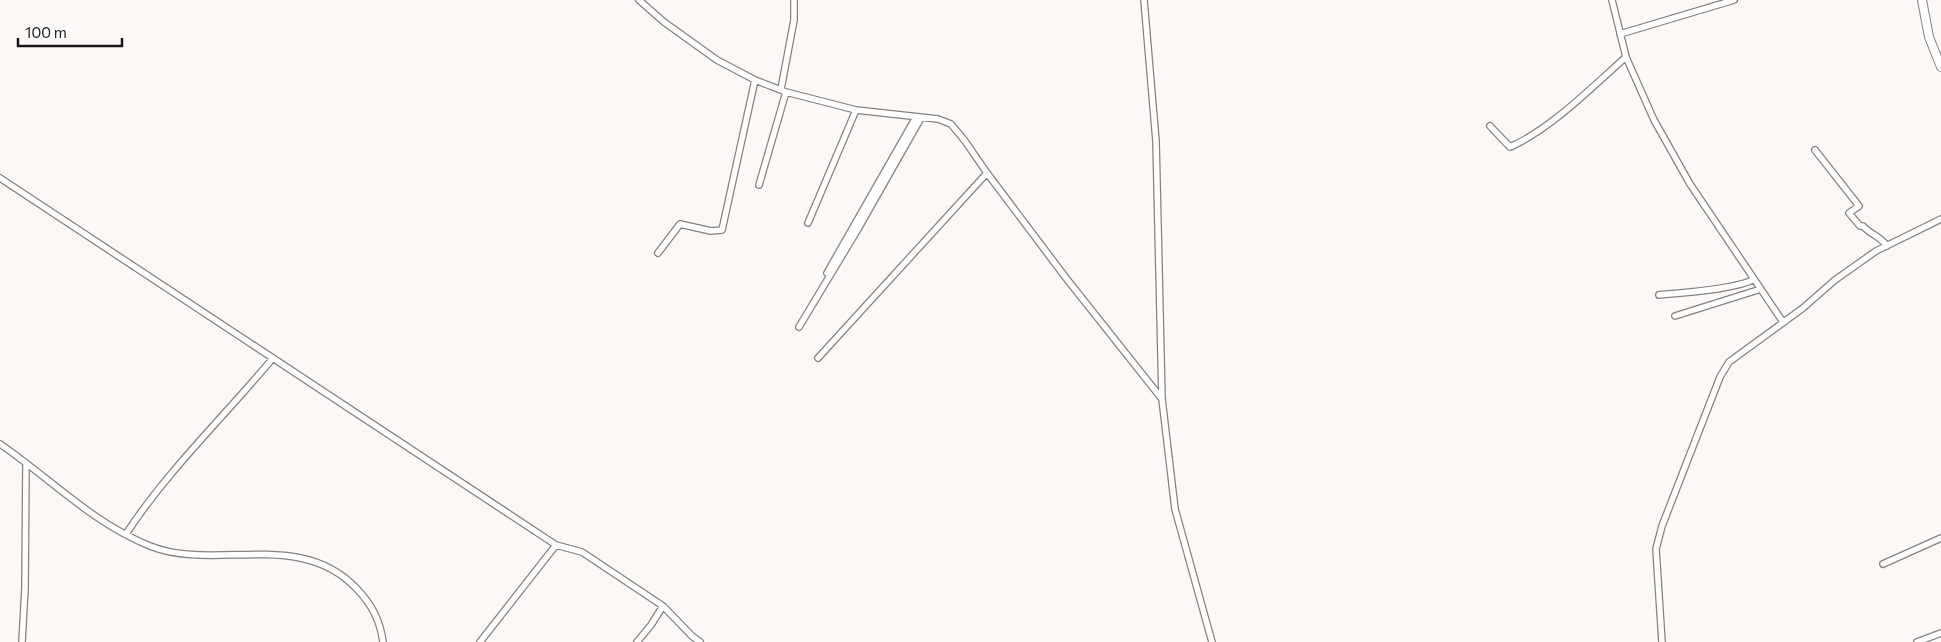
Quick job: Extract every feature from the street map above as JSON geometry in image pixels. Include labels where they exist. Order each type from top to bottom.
[{"type":"street","points":[[639,0],[664,22],[717,60],[755,80],[783,90],[856,110],[938,119],[951,124],[1066,278],[1162,399]]},
{"type":"street","points":[[759,185],[783,90],[794,20],[794,0]]},
{"type":"street","points":[[1144,0],[1156,140],[1162,399],[1176,509],[1212,642]]},
{"type":"street","points":[[1612,0],[1626,57],[1654,120],[1690,184],[1783,322]]},
{"type":"street","points":[[1620,34],[1734,0]]},
{"type":"street","points":[[1922,0],[1929,37],[1941,67]]},
{"type":"street","points":[[1490,126],[1510,147],[1521,142],[1562,112],[1626,57]]},
{"type":"street","points":[[658,253],[680,224],[711,231],[722,230],[755,80]]},
{"type":"street","points":[[808,223],[856,110]]},
{"type":"street","points":[[827,273],[918,118]]},
{"type":"street","points":[[800,327],[858,229],[918,118]]},
{"type":"street","points":[[1815,150],[1844,185],[1858,206],[1850,213],[1855,220],[1871,234],[1881,237],[1887,246]]},
{"type":"street","points":[[818,358],[987,174]]},
{"type":"street","points":[[0,178],[556,545],[582,552],[663,606],[700,642]]},
{"type":"street","points":[[1662,642],[1656,549],[1665,517],[1720,377],[1729,362],[1835,280],[1887,246],[1941,218]]},
{"type":"street","points":[[1659,296],[1734,285],[1754,279]]},
{"type":"street","points":[[1675,316],[1761,289]]},
{"type":"street","points":[[126,534],[188,455],[273,358]]},
{"type":"street","points":[[0,444],[56,489],[94,516],[151,546],[174,553],[282,555],[303,559],[329,569],[351,584],[369,603],[378,618],[383,642]]},
{"type":"street","points":[[22,642],[25,588],[26,464]]},
{"type":"street","points":[[1883,564],[1941,538]]},
{"type":"street","points":[[480,642],[556,545]]},
{"type":"street","points":[[637,642],[663,606]]},
{"type":"street","points":[[1917,642],[1941,634]]}]
